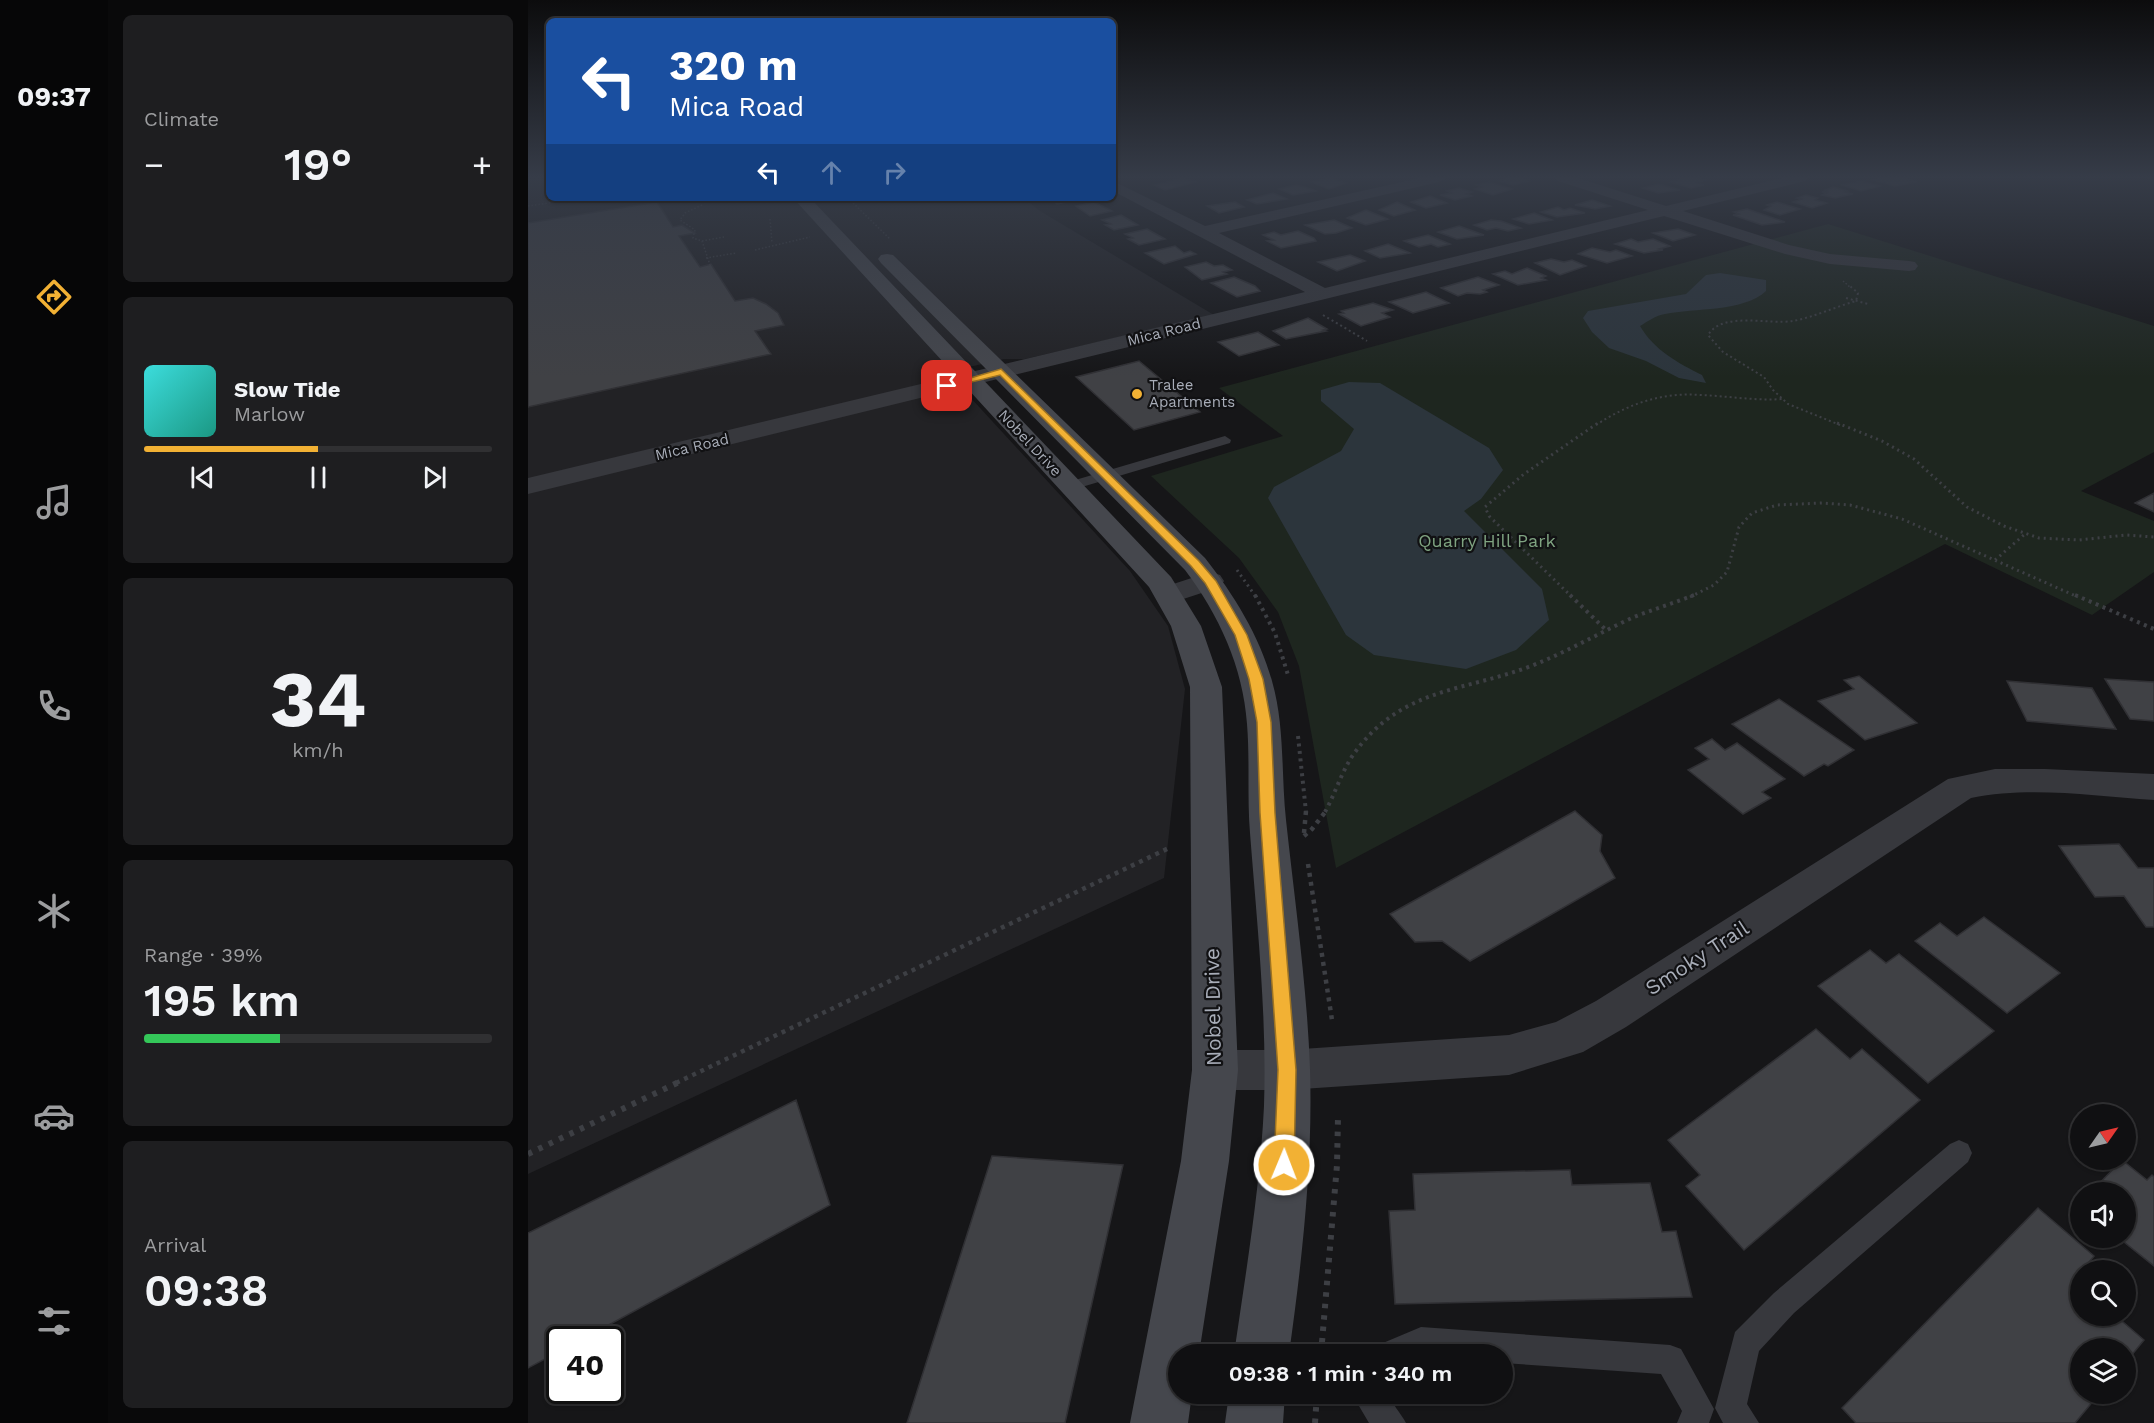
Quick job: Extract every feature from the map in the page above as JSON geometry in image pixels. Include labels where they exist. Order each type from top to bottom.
[{"type":"street","name":"Nobel Drive","points":[[844,244],[1161,583],[1189,588],[1241,635],[1256,679],[1264,722],[1267,813],[1287,1070],[1284,1165],[1263,1344]]},
{"type":"street","name":"Nobel Drive","points":[[873,244],[1195,564],[1189,588],[1186,626],[1206,687],[1215,1070],[1205,1161],[1159,1423]]},
{"type":"street","points":[[1224,244],[1321,303]]},
{"type":"street","name":"Mica Road","points":[[528,486],[1001,372],[1321,303],[1540,244]]},
{"type":"street","points":[[1771,244],[1830,259],[1908,266]]},
{"type":"street","points":[[890,294],[917,288]]},
{"type":"street","name":"Smoky Trail","points":[[1215,1070],[1287,1070],[1509,1055],[1567,1038],[1611,1014],[1961,788],[1995,781],[2045,781],[2154,788]]},
{"type":"street","points":[[1254,1423],[1256,1404]]},
{"type":"lane","points":[[1070,486],[1225,440]]},
{"type":"lane","points":[[1513,1349],[1671,1360],[1695,1416],[1737,1416],[1746,1343],[1784,1303],[1959,1153]]},
{"type":"lane","points":[[1417,1344],[1421,1342],[1449,1344]]},
{"type":"lane","points":[[1375,1404],[1389,1423]]},
{"type":"path","points":[[703,244],[710,265]]},
{"type":"path","points":[[755,249],[778,244]]},
{"type":"path","points":[[706,258],[735,252]]},
{"type":"path","points":[[1830,259],[1827,270],[1858,293],[1856,301]]},
{"type":"path","points":[[1846,298],[1868,304]]},
{"type":"path","points":[[1856,301],[1792,321],[1726,322],[1713,327],[1708,335],[1723,352],[1764,377],[1784,399],[1816,416],[1882,441],[1914,459],[1967,507],[2025,534],[2039,538],[2079,540],[2126,535],[2154,537]]},
{"type":"path","points":[[1321,303],[1366,341]]},
{"type":"path","points":[[1606,630],[1489,516],[1485,507],[1532,468],[1608,415],[1628,406],[1683,395],[1759,401],[1784,399]]},
{"type":"path","points":[[1304,836],[1315,829],[1329,807],[1348,763],[1360,746],[1405,707],[1444,690],[1488,680],[1529,667],[1606,630],[1703,590],[1721,578],[1733,559],[1734,536],[1741,525],[1750,514],[1770,507],[1818,502],[1866,507],[1909,520],[2154,629]]},
{"type":"path","points":[[1995,560],[2025,534]]},
{"type":"path","points":[[528,1154],[1171,848]]},
{"type":"path","points":[[1322,1344],[1337,1165],[1338,1117]]},
{"type":"path","points":[[1315,1423],[1316,1404]]},
{"type":"shaded area","points":[[528,244],[1096,244],[1214,315],[1025,359],[1004,359],[947,372],[1130,571],[1168,626],[1185,689],[1164,878],[528,1174]]},
{"type":"shaded area","points":[[1720,273],[1766,280],[1766,291],[1745,303],[1662,315],[1640,326],[1659,349],[1702,375],[1706,383],[1679,378],[1646,361],[1609,348],[1592,332],[1583,318],[1588,311],[1686,294],[1706,275]]},
{"type":"shaded area","points":[[1349,382],[1380,383],[1489,448],[1503,470],[1481,499],[1464,511],[1542,589],[1549,620],[1516,650],[1466,669],[1374,655],[1346,635],[1268,498],[1274,487],[1341,451],[1354,429],[1321,401],[1321,390]]},
{"type":"green space","name":"Quarry Hill Park","points":[[1752,244],[1893,244],[2154,326],[2154,452],[2081,491],[2154,521],[2154,572],[2092,615],[1945,544],[1336,868],[1299,666],[1278,612],[1239,558],[1151,476],[1283,436],[1219,388]]},
{"type":"building","points":[[528,244],[685,244],[700,267],[711,264],[735,301],[753,298],[766,304],[778,313],[784,325],[755,331],[771,354],[528,407]]},
{"type":"building","points":[[1274,244],[1299,244],[1281,248]]},
{"type":"building","points":[[1389,244],[1410,253],[1380,258],[1365,251]]},
{"type":"building","points":[[1616,244],[1670,246],[1659,249],[1663,250],[1644,253]]},
{"type":"building","points":[[1175,246],[1184,253],[1190,251],[1196,254],[1164,264],[1145,253]]},
{"type":"building","points":[[1592,248],[1610,252],[1616,250],[1632,256],[1607,263],[1578,254]]},
{"type":"building","points":[[1350,255],[1365,261],[1337,271],[1318,262]]},
{"type":"building","points":[[1551,259],[1564,262],[1572,260],[1586,266],[1560,275],[1535,263]]},
{"type":"building","points":[[1206,262],[1214,266],[1223,265],[1232,270],[1223,272],[1227,274],[1202,280],[1185,267]]},
{"type":"building","points":[[1527,268],[1546,276],[1541,278],[1546,280],[1518,285],[1493,274],[1505,271],[1512,274]]},
{"type":"building","points":[[1234,277],[1255,286],[1260,291],[1237,297],[1211,283]]},
{"type":"building","points":[[1478,277],[1499,285],[1483,290],[1487,292],[1480,294],[1467,293],[1458,296],[1441,288]]},
{"type":"building","points":[[1426,292],[1449,303],[1413,313],[1389,302]]},
{"type":"building","points":[[1373,303],[1393,310],[1382,313],[1390,317],[1361,326],[1339,314],[1344,313],[1341,311]]},
{"type":"building","points":[[1308,318],[1327,329],[1323,330],[1326,331],[1286,339],[1273,331]]},
{"type":"building","points":[[1258,332],[1279,345],[1239,356],[1218,342]]},
{"type":"building","name":"Tralee Apartments","points":[[1139,361],[1200,412],[1134,430],[1076,377]]},
{"type":"building","points":[[2154,493],[2154,512],[2135,503]]},
{"type":"building","points":[[1859,676],[1917,723],[1865,740],[1818,701],[1854,689],[1844,680]]},
{"type":"building","points":[[2105,679],[2154,682],[2154,721],[2130,719]]},
{"type":"building","points":[[2007,681],[2092,688],[2116,729],[2027,721]]},
{"type":"building","points":[[1779,699],[1854,750],[1828,766],[1824,764],[1804,776],[1732,724]]},
{"type":"building","points":[[1712,739],[1725,750],[1737,743],[1785,779],[1762,792],[1771,798],[1743,814],[1688,770],[1709,759],[1695,748]]},
{"type":"building","points":[[1575,811],[1602,835],[1600,851],[1615,878],[1470,961],[1442,941],[1415,942],[1390,914]]},
{"type":"building","points":[[2119,844],[2138,868],[2154,868],[2154,927],[2146,927],[2124,896],[2095,897],[2059,846]]},
{"type":"building","points":[[1984,917],[2060,973],[2007,1013],[1915,941],[1940,923],[1957,936]]},
{"type":"building","points":[[1870,950],[1886,963],[1899,954],[1994,1031],[1928,1083],[1818,986]]},
{"type":"building","points":[[1816,1029],[1850,1059],[1862,1049],[1920,1100],[1744,1250],[1686,1186],[1700,1175],[1668,1140]]},
{"type":"building","points":[[796,1100],[830,1205],[607,1326],[546,1326],[546,1358],[528,1368],[528,1233]]},
{"type":"building","points":[[992,1156],[1123,1165],[1065,1423],[907,1423]]},
{"type":"building","points":[[1570,1170],[1572,1185],[1650,1183],[1662,1232],[1676,1231],[1692,1297],[1395,1304],[1389,1211],[1415,1210],[1413,1174]]},
{"type":"building","points":[[2112,1170],[2134,1170],[2147,1180],[2152,1175],[2154,1177],[2154,1266],[2132,1248],[2136,1248],[2136,1182],[2101,1182]]},
{"type":"building","points":[[2038,1208],[2070,1235],[2070,1248],[2085,1248],[2094,1256],[2091,1260],[2070,1260],[2070,1326],[2128,1326],[2144,1340],[2136,1350],[2136,1338],[2070,1338],[2070,1404],[2091,1404],[2075,1423],[1856,1423],[1842,1408]]},
{"type":"place","name":"Tralee Apartments","points":[[1137,394]]},
{"type":"route","points":[[947,386],[1001,372],[1195,564],[1210,581],[1241,635],[1256,679],[1264,722],[1267,813],[1287,1070],[1284,1165]]}]
